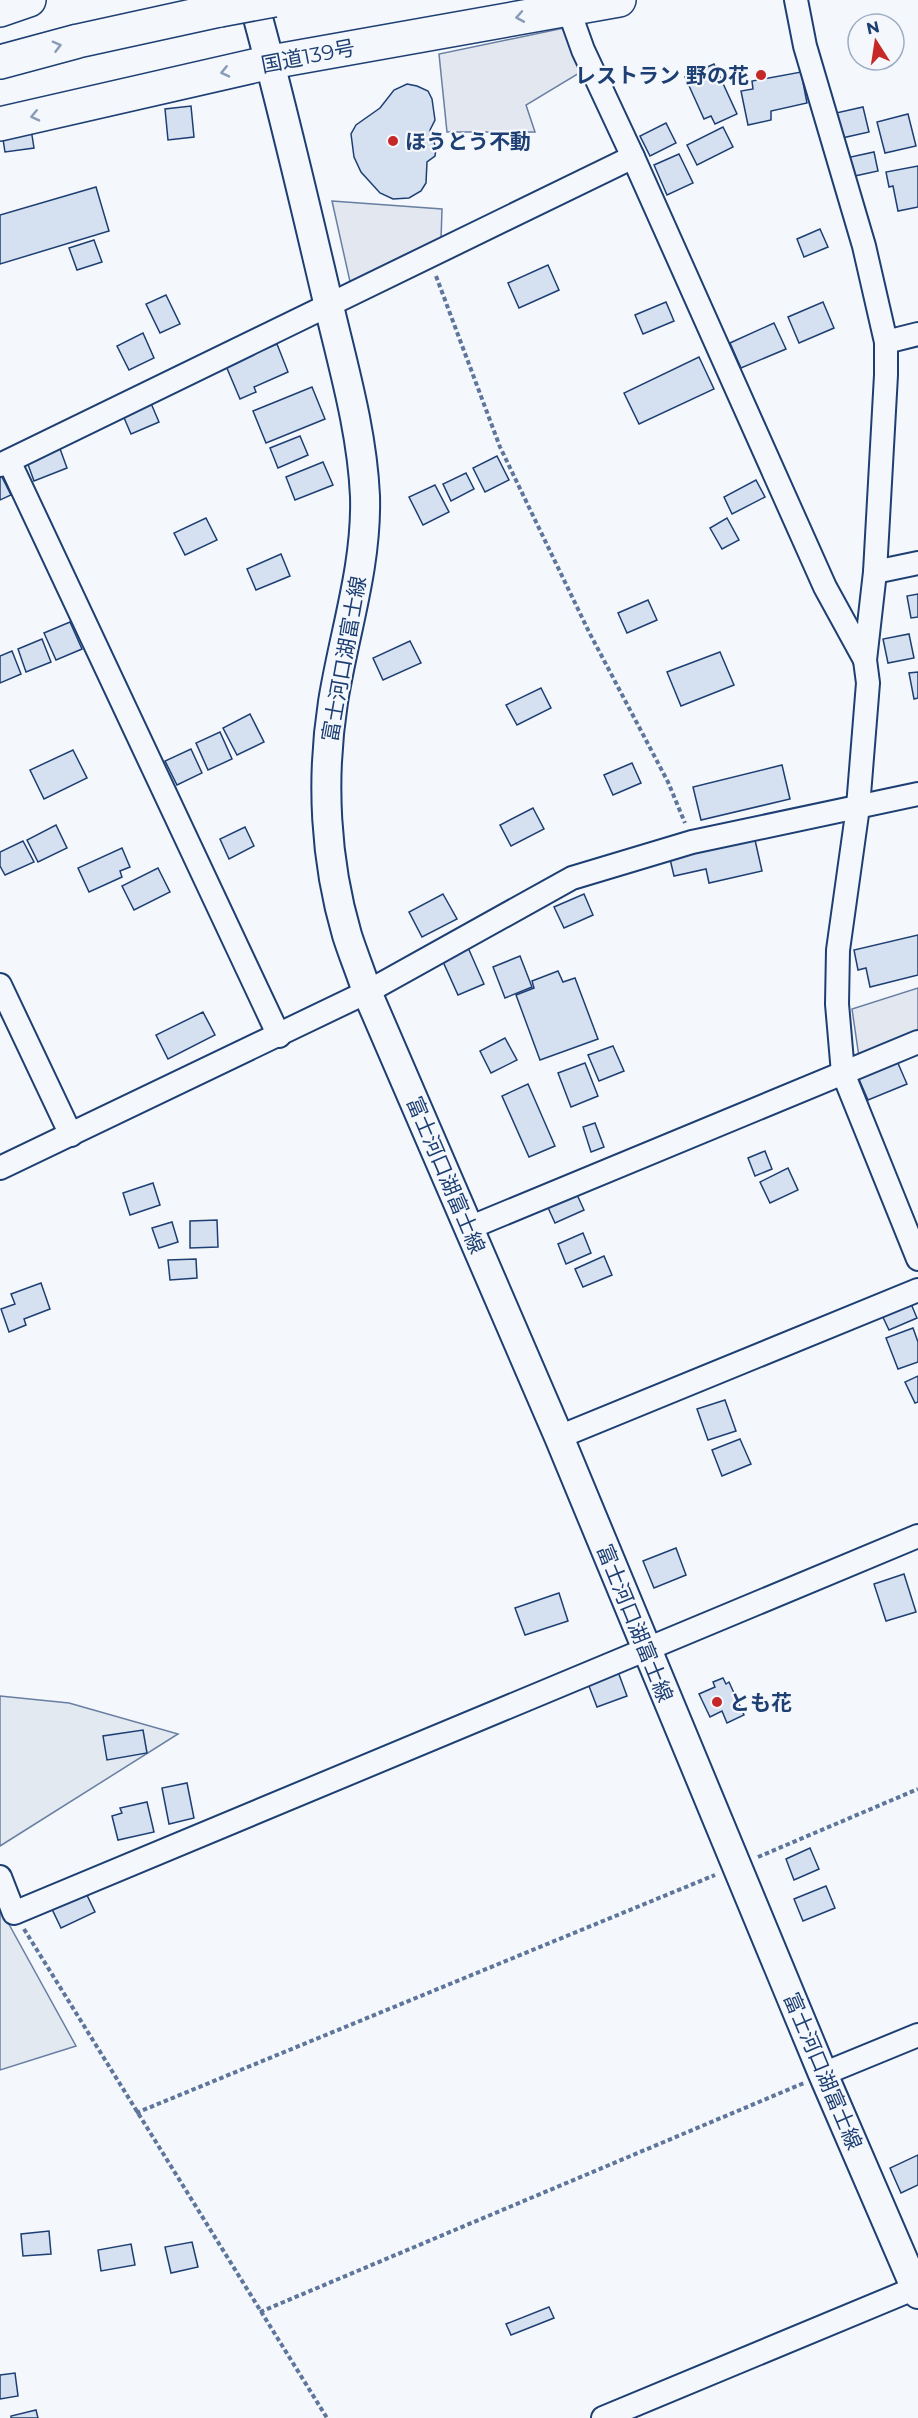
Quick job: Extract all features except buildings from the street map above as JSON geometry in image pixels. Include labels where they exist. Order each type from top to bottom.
[{"type":"highway","points":[[0,10],[29,0]]},
{"type":"highway","points":[[0,62],[78,41],[274,0]]},
{"type":"highway","name":"国道139号","points":[[0,124],[271,62],[619,0]]},
{"type":"main road","name":"富士河口湖富士線","points":[[253,0],[271,62],[360,438],[365,498],[359,579],[333,702],[327,758],[326,815],[333,872],[347,934],[367,992],[559,1437],[646,1650],[917,2290]]},
{"type":"street","points":[[796,0],[805,46],[864,246],[886,342],[875,572],[865,660],[868,683],[858,807],[838,950],[837,1005],[843,1073],[918,1259]]},
{"type":"street","points":[[568,8],[583,50],[825,587],[865,660]]},
{"type":"street","points":[[279,1036],[4,463],[329,307],[428,256],[633,157]]},
{"type":"street","points":[[886,342],[918,334]]},
{"type":"street","points":[[875,572],[918,563]]},
{"type":"street","points":[[0,1168],[367,992],[572,879],[692,842],[918,795]]},
{"type":"street","points":[[0,985],[71,1135]]},
{"type":"street","points":[[469,1228],[918,1042]]},
{"type":"street","points":[[559,1437],[918,1290]]},
{"type":"street","points":[[0,1877],[14,1913],[918,1536]]},
{"type":"street","points":[[824,2074],[918,2035]]},
{"type":"street","points":[[603,2418],[917,2290]]},
{"type":"path","points":[[428,256],[501,447],[590,632],[668,782],[692,842]]},
{"type":"path","points":[[136,2114],[918,1789]]},
{"type":"path","points":[[14,1913],[136,2114],[327,2418]]},
{"type":"path","points":[[260,2312],[824,2074]]},
{"type":"shaded area","points":[[564,28],[581,72],[526,105],[535,132],[447,132],[439,54]]},
{"type":"shaded area","points":[[332,201],[442,209],[441,240],[351,286]]},
{"type":"shaded area","points":[[918,988],[918,1030],[859,1057],[852,1009]]},
{"type":"shaded area","points":[[0,1696],[69,1703],[178,1734],[0,1846]]},
{"type":"shaded area","points":[[0,1908],[76,2046],[0,2070]]},
{"type":"place","name":"レストラン 野の花","points":[[761,75]]},
{"type":"place","name":"ほうとう不動","points":[[393,141]]},
{"type":"place","name":"とも花","points":[[717,1702]]}]
